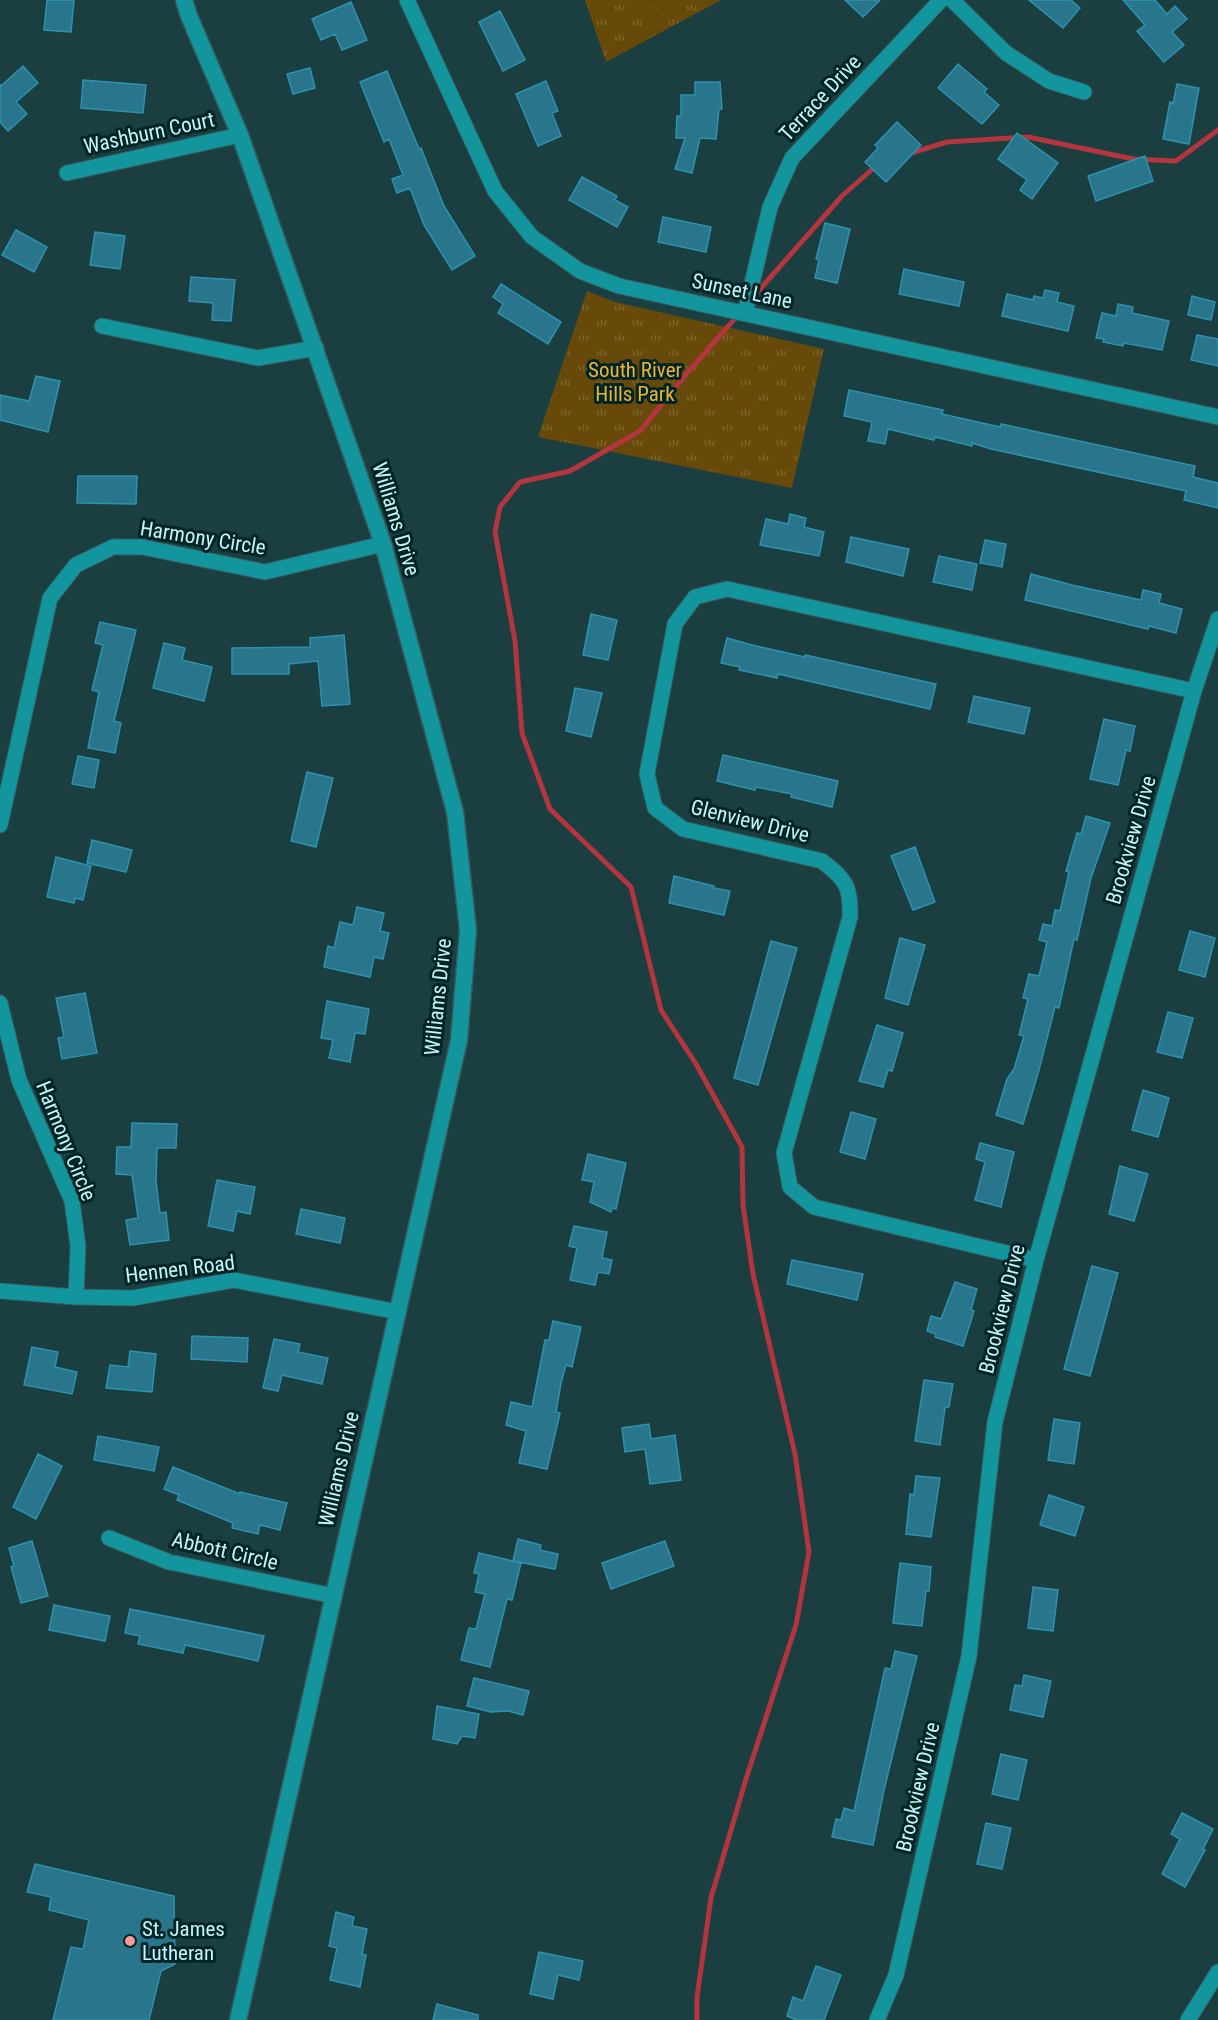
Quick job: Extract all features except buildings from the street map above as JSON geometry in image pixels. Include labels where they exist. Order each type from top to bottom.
[{"type":"main road","name":"Williams Drive","points":[[184,0],[240,135],[383,544],[455,812],[468,930],[459,1040],[238,2020]]},
{"type":"street","name":"Sunset Lane","points":[[407,0],[495,190],[532,237],[580,271],[619,286],[1218,417]]},
{"type":"street","name":"Terrace Drive","points":[[745,314],[770,207],[792,158],[941,0]]},
{"type":"street","points":[[952,0],[1006,53],[1049,81],[1084,92]]},
{"type":"street","name":"Washburn Court","points":[[67,173],[240,135]]},
{"type":"street","points":[[102,326],[258,358],[316,348]]},
{"type":"street","name":"Harmony Circle","points":[[0,825],[50,598],[76,565],[113,547],[142,547],[265,572],[383,544]]},
{"type":"street","name":"Glenview Drive","points":[[1036,1260],[814,1207],[790,1187],[784,1153],[850,917],[850,895],[840,875],[822,861],[683,829],[655,808],[646,774],[675,624],[695,597],[727,589],[1194,691]]},
{"type":"street","name":"Brookview Drive","points":[[878,2020],[896,1975],[969,1656],[995,1422],[1036,1260],[1194,691],[1218,619]]},
{"type":"street","name":"Harmony Circle","points":[[0,1003],[19,1080],[72,1201],[78,1246],[76,1297]]},
{"type":"street","name":"Hennen Road","points":[[0,1291],[76,1297],[133,1298],[234,1280],[398,1312]]},
{"type":"street","name":"Abbott Circle","points":[[109,1538],[169,1562],[334,1596]]},
{"type":"street","points":[[1188,2020],[1218,1972]]},
{"type":"green space","points":[[585,0],[721,0],[606,62]]},
{"type":"green space","points":[[649,0],[694,0],[652,11]]},
{"type":"green space","name":"South River Hills Park","points":[[587,291],[615,302],[824,349],[792,488],[538,437]]},
{"type":"waterway","points":[[911,153],[947,142],[1028,137],[1133,159],[1176,161],[1218,130]]},
{"type":"waterway","points":[[754,296],[842,196],[877,165]]},
{"type":"waterway","points":[[697,2020],[697,1997],[711,1898],[746,1779],[796,1625],[809,1552],[795,1454],[753,1274],[743,1205],[742,1147],[696,1064],[661,1010],[631,887],[550,809],[522,733],[515,641],[495,532],[500,507],[520,482],[570,471],[640,431],[738,315]]},
{"type":"place","name":"St. James Lutheran","points":[[130,1941]]}]
